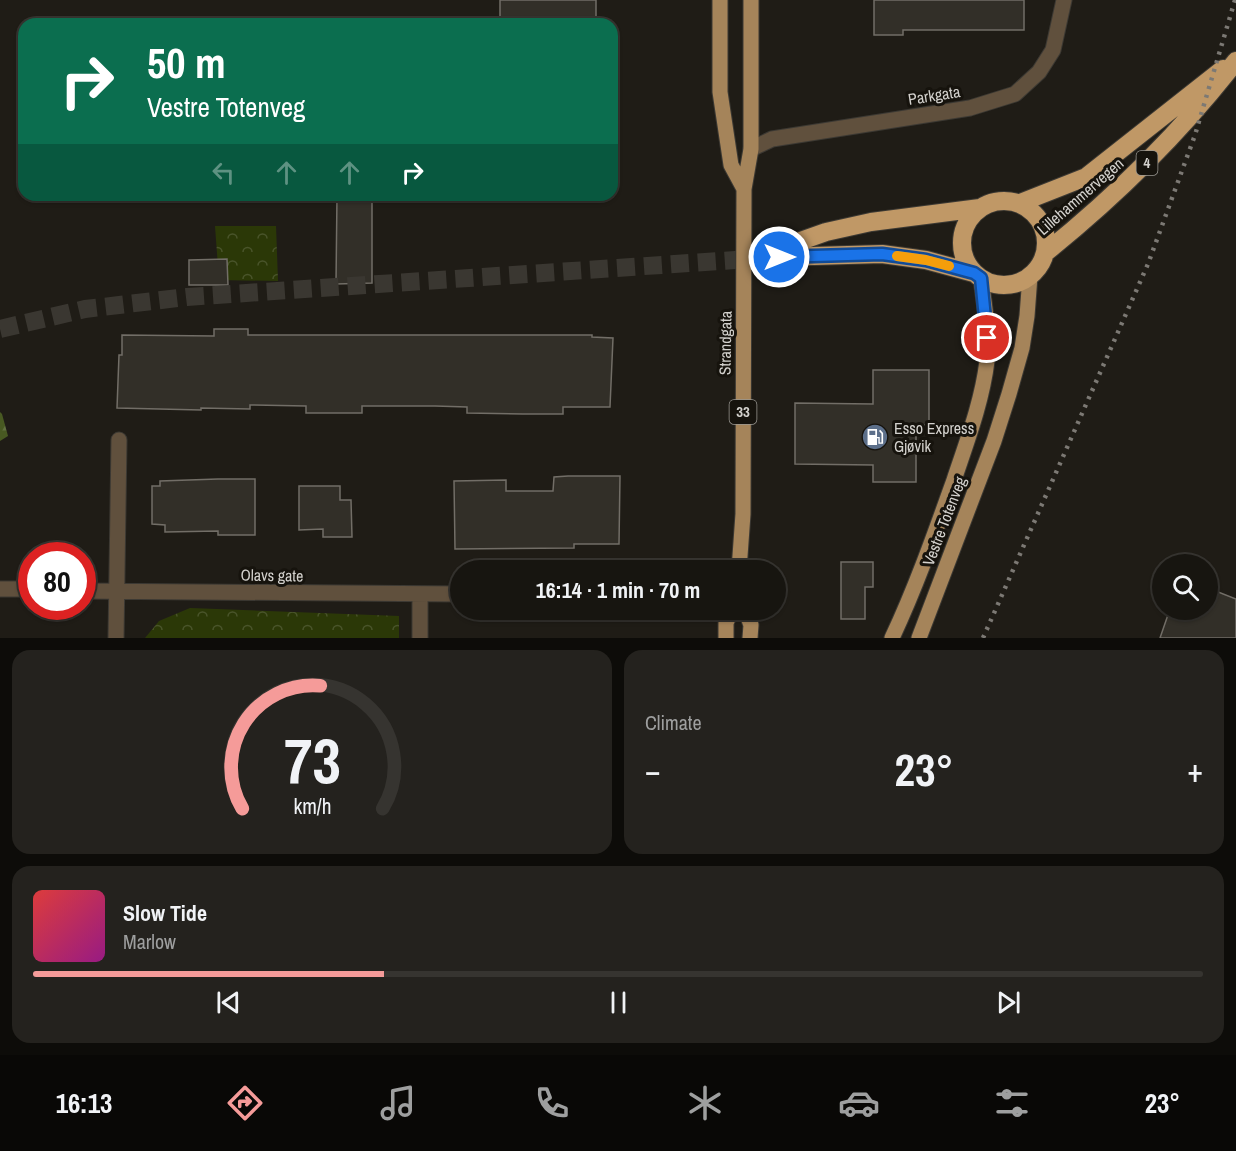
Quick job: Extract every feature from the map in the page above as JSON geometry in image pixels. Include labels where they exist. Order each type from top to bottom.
[{"type":"highway","name":"Lillehammervegen","points":[[1020,203],[1086,177],[1236,60]]},
{"type":"highway","name":"Lillehammervegen","points":[[1045,253],[1085,222],[1163,147],[1204,101],[1236,60]]},
{"type":"highway","name":"4","points":[[1020,203],[992,202],[980,208],[871,222],[826,232],[795,243],[779,257],[882,254],[926,260],[977,275],[993,284],[1006,285],[1030,276],[1039,267],[1045,253]]},
{"type":"highway","points":[[1020,203],[1042,224],[1046,238],[1045,253]]},
{"type":"highway","points":[[977,275],[965,260],[962,246],[963,231],[969,219],[980,208]]},
{"type":"main road","name":"Strandgata","points":[[720,0],[720,92],[731,165],[744,189]]},
{"type":"main road","name":"Strandgata","points":[[741,560],[743,514],[744,189],[751,149],[751,0]]},
{"type":"main road","name":"Vestre Totenveg","points":[[892,638],[906,609],[945,503],[983,387],[988,358],[977,275]]},
{"type":"main road","name":"Vestre Totenveg","points":[[919,638],[994,441],[1009,394],[1022,348],[1030,276]]},
{"type":"main road","points":[[726,638],[727,620]]},
{"type":"main road","points":[[749,620],[750,638]]},
{"type":"street","name":"Parkgata","points":[[751,149],[772,139],[970,108],[1015,93],[1039,72],[1053,50],[1064,0]]},
{"type":"street","points":[[116,638],[119,440]]},
{"type":"street","points":[[0,589],[18,589]]},
{"type":"street","name":"Olavs gate","points":[[96,591],[450,594]]},
{"type":"street","points":[[420,595],[420,638]]},
{"type":"green space","points":[[215,226],[276,226],[278,281],[219,280]]},
{"type":"green space","points":[[0,412],[8,436],[0,441]]},
{"type":"green space","points":[[190,608],[399,616],[399,638],[145,638],[159,621]]},
{"type":"building","points":[[500,0],[596,0],[596,18],[500,18]]},
{"type":"building","points":[[874,0],[1024,0],[1024,30],[903,30],[903,35],[874,35]]},
{"type":"building","points":[[337,201],[372,201],[372,283],[336,284]]},
{"type":"building","points":[[227,259],[228,285],[189,285],[189,260]]},
{"type":"building","points":[[214,329],[248,329],[248,335],[592,335],[592,337],[613,338],[610,407],[563,407],[563,414],[467,413],[467,407],[435,406],[362,406],[362,413],[306,413],[306,406],[250,405],[250,409],[201,408],[201,410],[117,408],[122,335],[214,336]]},
{"type":"building","points":[[873,370],[929,370],[929,425],[916,425],[916,482],[873,482],[873,465],[795,464],[795,403],[873,404]]},
{"type":"building","points":[[620,476],[619,544],[574,544],[574,548],[455,549],[454,481],[506,480],[506,491],[553,491],[554,477]]},
{"type":"building","points":[[255,479],[255,535],[218,535],[218,531],[165,532],[165,525],[152,524],[152,486],[160,486],[160,481]]},
{"type":"building","points":[[299,486],[340,486],[340,500],[351,500],[352,537],[323,537],[323,529],[299,530]]},
{"type":"building","points":[[841,562],[873,562],[873,587],[865,587],[865,619],[841,619]]},
{"type":"building","points":[[1218,592],[1236,599],[1236,638],[1160,638],[1166,620],[1218,620]]},
{"type":"tunnel","points":[[0,329],[85,309],[187,297],[779,257]]},
{"type":"railway","points":[[983,638],[1148,264],[1195,135],[1235,0]]},
{"type":"slow traffic","points":[[897,256],[949,266]]},
{"type":"place","name":"Esso Express Gjøvik","points":[[875,437]]},
{"type":"route","points":[[779,257],[882,254],[926,260],[974,273],[981,278],[987,338]]}]
